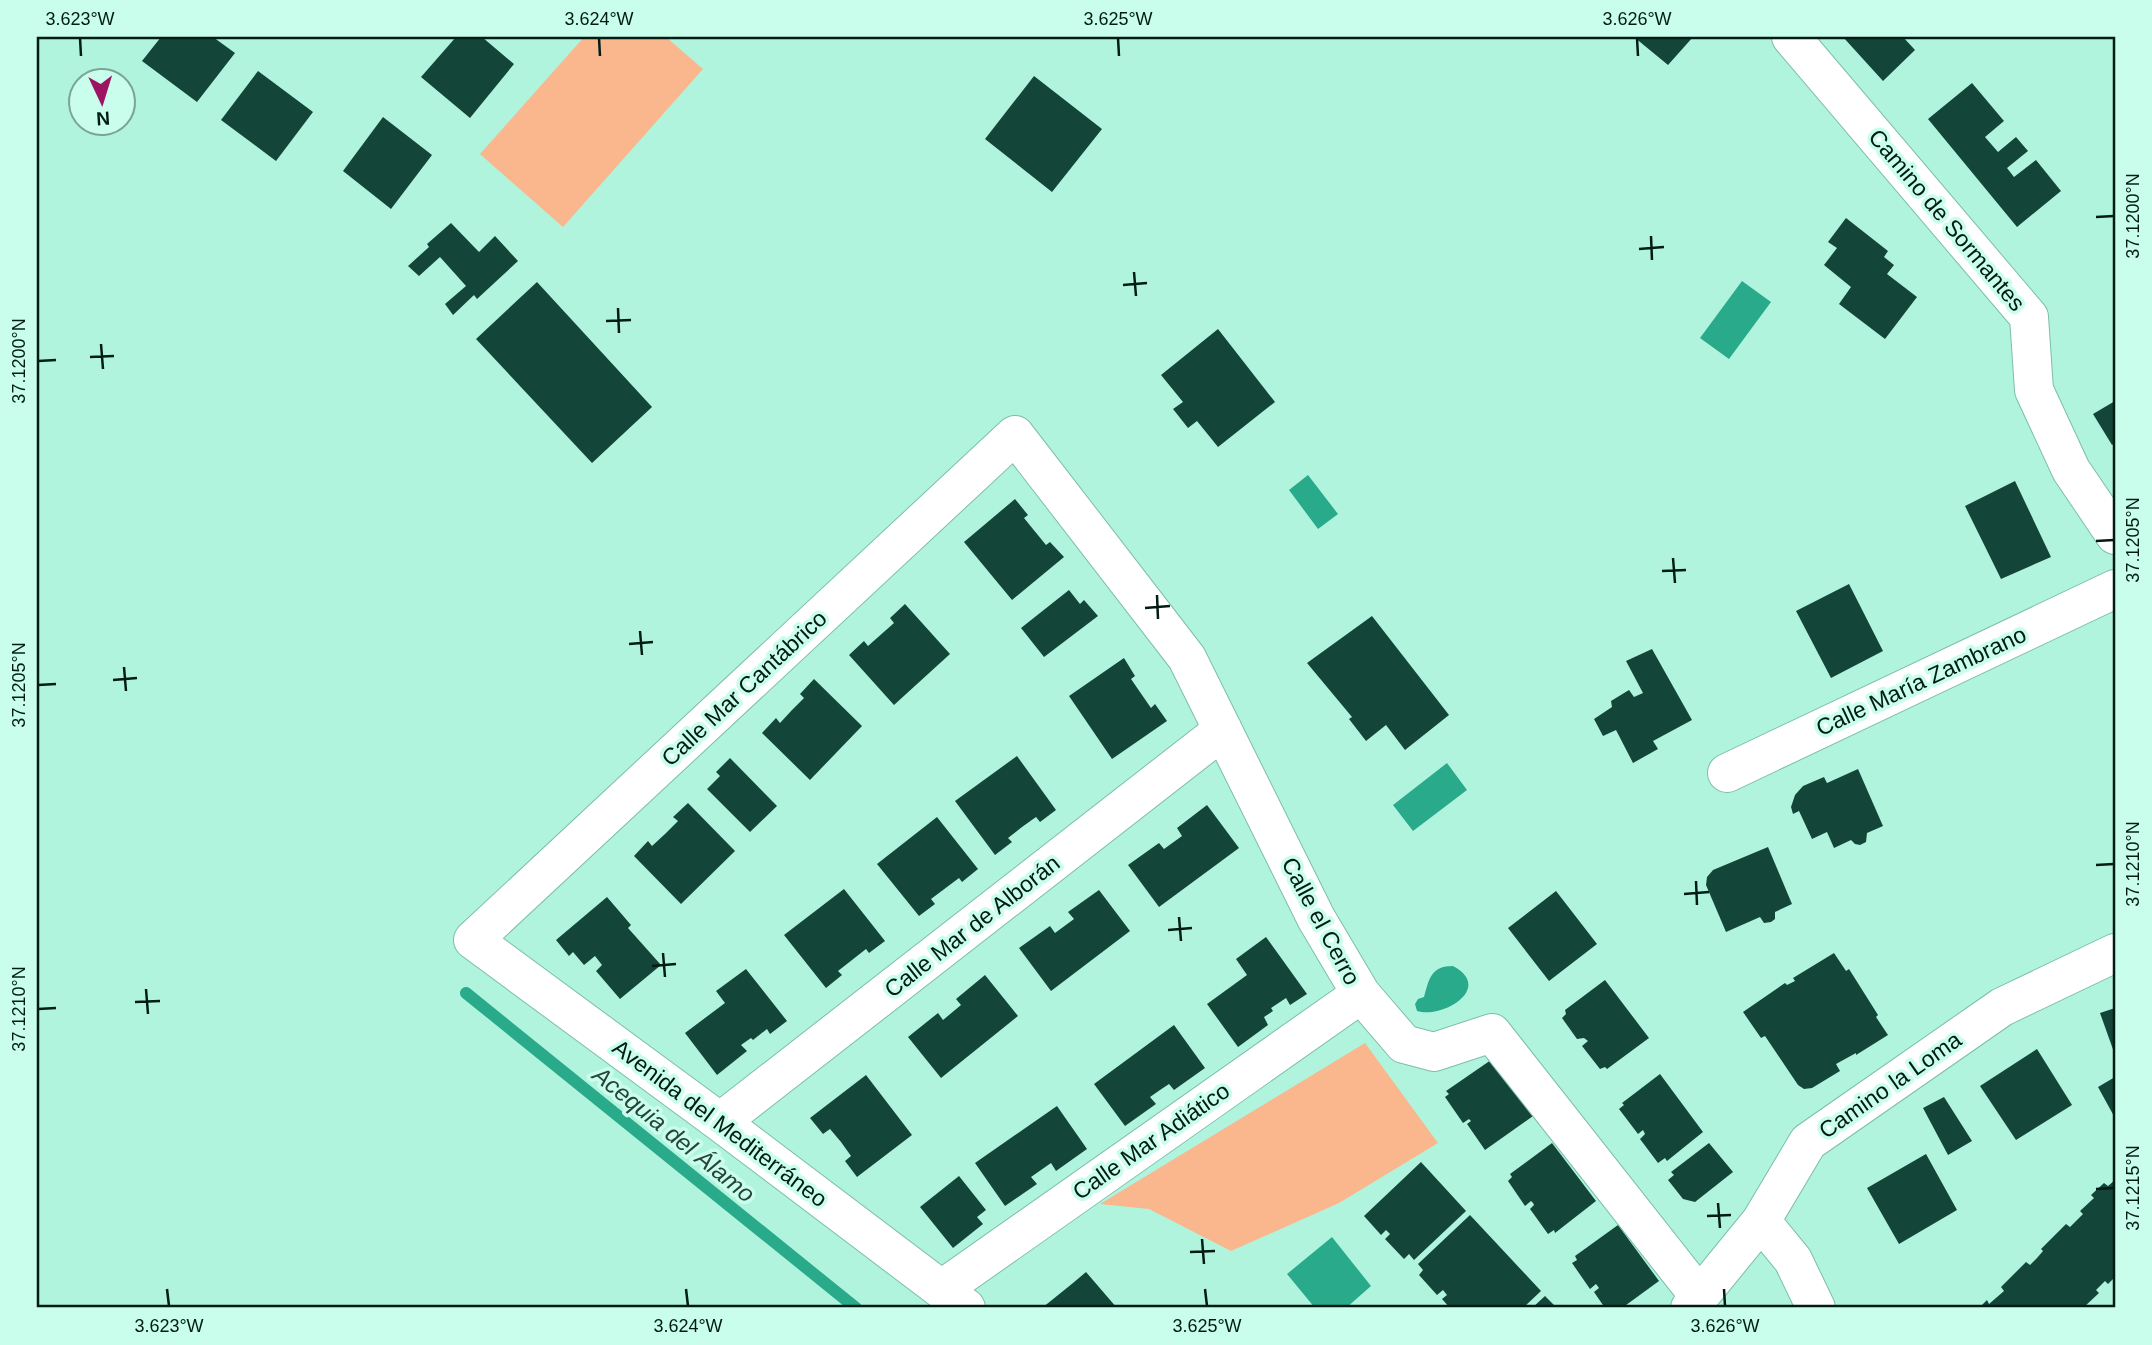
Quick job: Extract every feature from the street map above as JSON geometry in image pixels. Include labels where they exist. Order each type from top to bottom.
[{"type":"street","name":"Camino de Sormantes","points":[[1791,37],[2029,317],[2034,390],[2071,470],[2115,535]]},
{"type":"street","name":"Calle el Cerro","points":[[1015,435],[1187,658],[1316,918],[1361,994],[1404,1044],[1434,1052],[1492,1033],[1695,1302]]},
{"type":"street","name":"Calle Mar Cantábrico","points":[[472,940],[1015,435]]},
{"type":"street","name":"Calle María Zambrano","points":[[1727,773],[2115,589]]},
{"type":"street","name":"Calle Mar de Alborán","points":[[720,1122],[1223,730]]},
{"type":"street","name":"Avenida del Mediterráneo","points":[[472,940],[720,1122],[954,1299]]},
{"type":"street","name":"Camino la Loma","points":[[1695,1302],[1761,1221],[1808,1142],[2002,1007],[2115,953]]},
{"type":"street","name":"Calle Mar Adiático","points":[[954,1299],[1361,994]]},
{"type":"street","points":[[1761,1221],[1793,1260],[1816,1308]]},
{"type":"shaded area","points":[[584,37],[666,37],[703,69],[563,227],[480,154]]},
{"type":"shaded area","points":[[1742,281],[1771,302],[1729,359],[1700,338]]},
{"type":"shaded area","points":[[1308,475],[1338,514],[1318,529],[1289,490]]},
{"type":"shaded area","points":[[1447,763],[1467,790],[1413,831],[1393,805]]},
{"type":"shaded area","points":[[1453,966],[1464,975],[1468,983],[1460,1000],[1439,1010],[1417,1011],[1415,1004],[1418,999],[1424,997],[1435,971]]},
{"type":"shaded area","points":[[1365,1043],[1438,1143],[1339,1203],[1231,1251],[1149,1209],[1100,1204]]},
{"type":"shaded area","points":[[1332,1237],[1371,1286],[1346,1308],[1315,1308],[1287,1274]]},
{"type":"building","points":[[161,37],[213,37],[235,53],[197,102],[142,61]]},
{"type":"building","points":[[456,37],[482,37],[514,64],[470,118],[421,77]]},
{"type":"building","points":[[1634,37],[1693,37],[1668,65]]},
{"type":"building","points":[[1843,37],[1903,37],[1915,50],[1883,81]]},
{"type":"building","points":[[258,71],[313,112],[276,161],[221,120]]},
{"type":"building","points":[[1034,76],[1102,129],[1052,192],[985,139]]},
{"type":"building","points":[[1972,83],[2004,121],[1985,137],[1998,152],[2016,137],[2028,151],[2007,168],[2014,177],[2036,160],[2061,191],[2017,227],[1928,119]]},
{"type":"building","points":[[383,117],[432,155],[391,209],[343,171]]},
{"type":"building","points":[[1846,218],[1888,251],[1884,257],[1894,265],[1887,274],[1917,297],[1885,339],[1839,304],[1851,287],[1824,265],[1837,248],[1828,242]]},
{"type":"building","points":[[451,223],[479,252],[495,236],[518,261],[477,299],[474,295],[453,315],[445,304],[466,286],[440,257],[419,276],[408,266],[429,247],[427,244]]},
{"type":"building","points":[[537,282],[652,407],[592,463],[476,339]]},
{"type":"building","points":[[1218,329],[1275,402],[1218,447],[1197,421],[1188,428],[1173,409],[1183,402],[1161,375]]},
{"type":"building","points":[[2115,401],[2115,443],[2112,445],[2093,414]]},
{"type":"building","points":[[2015,481],[2051,557],[2001,579],[1965,506]]},
{"type":"building","points":[[1015,499],[1028,515],[1024,518],[1046,545],[1050,542],[1064,557],[1012,600],[964,542]]},
{"type":"building","points":[[1849,584],[1883,651],[1831,678],[1796,611]]},
{"type":"building","points":[[1069,590],[1080,604],[1084,600],[1098,616],[1044,657],[1021,628]]},
{"type":"building","points":[[905,604],[950,654],[894,705],[849,655],[864,641],[868,646],[894,623],[890,618]]},
{"type":"building","points":[[1372,616],[1449,715],[1405,750],[1386,725],[1366,741],[1349,719],[1352,717],[1307,663]]},
{"type":"building","points":[[1652,649],[1692,720],[1653,741],[1658,749],[1633,763],[1616,730],[1603,736],[1594,719],[1612,707],[1611,701],[1629,690],[1634,697],[1643,693],[1626,661]]},
{"type":"building","points":[[1124,658],[1135,676],[1131,679],[1151,708],[1155,704],[1167,721],[1112,759],[1069,696]]},
{"type":"building","points":[[814,679],[862,726],[810,780],[762,733],[776,718],[780,723],[804,698],[800,694]]},
{"type":"building","points":[[1017,756],[1056,810],[1040,822],[1036,817],[1022,827],[1008,838],[1012,842],[995,855],[955,801]]},
{"type":"building","points":[[730,758],[777,806],[750,832],[707,789],[720,776],[716,772]]},
{"type":"building","points":[[1858,769],[1883,826],[1867,833],[1866,842],[1860,845],[1851,840],[1834,848],[1827,832],[1812,839],[1799,811],[1793,814],[1791,807],[1795,795],[1803,786],[1824,777],[1827,783]]},
{"type":"building","points":[[688,803],[735,851],[681,904],[634,856],[648,841],[652,846],[665,834],[678,821],[673,817]]},
{"type":"building","points":[[1207,805],[1239,848],[1159,907],[1128,865],[1159,843],[1164,849],[1182,836],[1177,828]]},
{"type":"building","points":[[937,817],[978,869],[962,882],[959,878],[931,899],[935,904],[919,916],[877,864]]},
{"type":"building","points":[[1768,847],[1792,904],[1775,912],[1775,919],[1771,922],[1764,923],[1760,917],[1726,932],[1706,885],[1707,877],[1713,870]]},
{"type":"building","points":[[844,889],[885,941],[869,953],[866,949],[838,971],[842,975],[826,988],[784,935]]},
{"type":"building","points":[[1099,890],[1130,931],[1051,991],[1019,948],[1050,926],[1055,933],[1074,919],[1068,912]]},
{"type":"building","points":[[1556,891],[1597,944],[1549,981],[1508,928]]},
{"type":"building","points":[[607,897],[631,925],[628,928],[661,965],[620,999],[596,971],[602,965],[595,956],[584,965],[573,952],[569,956],[556,940]]},
{"type":"building","points":[[1266,937],[1307,994],[1290,1005],[1286,998],[1271,1008],[1273,1011],[1264,1017],[1268,1025],[1238,1047],[1207,1004],[1247,975],[1236,959]]},
{"type":"building","points":[[1834,953],[1846,971],[1849,969],[1888,1035],[1836,1064],[1840,1071],[1812,1088],[1804,1089],[1798,1085],[1765,1036],[1761,1038],[1743,1012],[1785,983],[1787,985],[1795,981],[1793,978]]},
{"type":"building","points":[[746,969],[787,1021],[770,1034],[767,1029],[741,1045],[747,1051],[717,1075],[685,1033],[725,1003],[716,991]]},
{"type":"building","points":[[985,975],[1018,1016],[941,1078],[908,1037],[938,1013],[943,1020],[961,1005],[956,999]]},
{"type":"building","points":[[1605,980],[1649,1038],[1607,1069],[1600,1069],[1582,1046],[1588,1041],[1584,1038],[1577,1039],[1562,1018],[1566,1014],[1565,1010]]},
{"type":"building","points":[[2115,1008],[2115,1055],[2100,1013]]},
{"type":"building","points":[[1174,1025],[1205,1068],[1174,1090],[1169,1084],[1150,1097],[1156,1104],[1125,1126],[1094,1084]]},
{"type":"building","points":[[2037,1049],[2072,1105],[2016,1140],[1980,1086]]},
{"type":"building","points":[[1491,1060],[1533,1116],[1485,1150],[1467,1124],[1471,1121],[1469,1119],[1463,1123],[1445,1097],[1449,1094],[1446,1091]]},
{"type":"building","points":[[1660,1074],[1703,1132],[1667,1161],[1665,1158],[1658,1163],[1640,1139],[1645,1134],[1643,1130],[1638,1134],[1619,1109],[1624,1105],[1622,1103]]},
{"type":"building","points":[[866,1075],[912,1135],[857,1177],[845,1161],[851,1156],[841,1142],[830,1129],[823,1134],[810,1118]]},
{"type":"building","points":[[2115,1077],[2115,1118],[2098,1087]]},
{"type":"building","points":[[1944,1097],[1972,1141],[1948,1155],[1923,1108]]},
{"type":"building","points":[[1057,1106],[1087,1149],[1056,1171],[1051,1163],[1031,1177],[1037,1184],[1005,1206],[975,1163]]},
{"type":"building","points":[[1552,1143],[1596,1201],[1555,1233],[1554,1230],[1548,1234],[1530,1209],[1533,1203],[1531,1201],[1525,1206],[1508,1181],[1512,1177],[1510,1174]]},
{"type":"building","points":[[1709,1143],[1733,1172],[1695,1202],[1683,1199],[1668,1180],[1674,1175],[1671,1172]]},
{"type":"building","points":[[1926,1154],[1957,1210],[1899,1244],[1867,1188]]},
{"type":"building","points":[[1421,1162],[1466,1211],[1414,1260],[1409,1254],[1404,1259],[1385,1239],[1390,1234],[1386,1230],[1381,1235],[1364,1216]]},
{"type":"building","points":[[959,1176],[986,1210],[977,1217],[983,1224],[953,1248],[920,1207]]},
{"type":"building","points":[[2115,1180],[2115,1277],[2108,1284],[2105,1281],[2096,1290],[2099,1293],[2083,1308],[1979,1308],[1987,1300],[1989,1304],[2004,1291],[2001,1287],[2026,1262],[2030,1265],[2043,1251],[2041,1249],[2066,1224],[2070,1227],[2083,1214],[2080,1211],[2094,1198],[2091,1195],[2104,1183],[2108,1186]]},
{"type":"building","points":[[1470,1215],[1541,1291],[1523,1308],[1450,1308],[1442,1299],[1447,1295],[1443,1290],[1437,1295],[1419,1275],[1423,1270],[1418,1264]]},
{"type":"building","points":[[1618,1225],[1659,1281],[1622,1308],[1605,1308],[1594,1292],[1599,1288],[1596,1284],[1590,1289],[1572,1263],[1577,1260],[1575,1256]]},
{"type":"building","points":[[1086,1272],[1117,1308],[1042,1308],[1073,1283]]},
{"type":"building","points":[[1545,1296],[1557,1308],[1532,1308]]},
{"type":"waterway","name":"Acequia del Álamo","points":[[466,993],[856,1308]]}]
